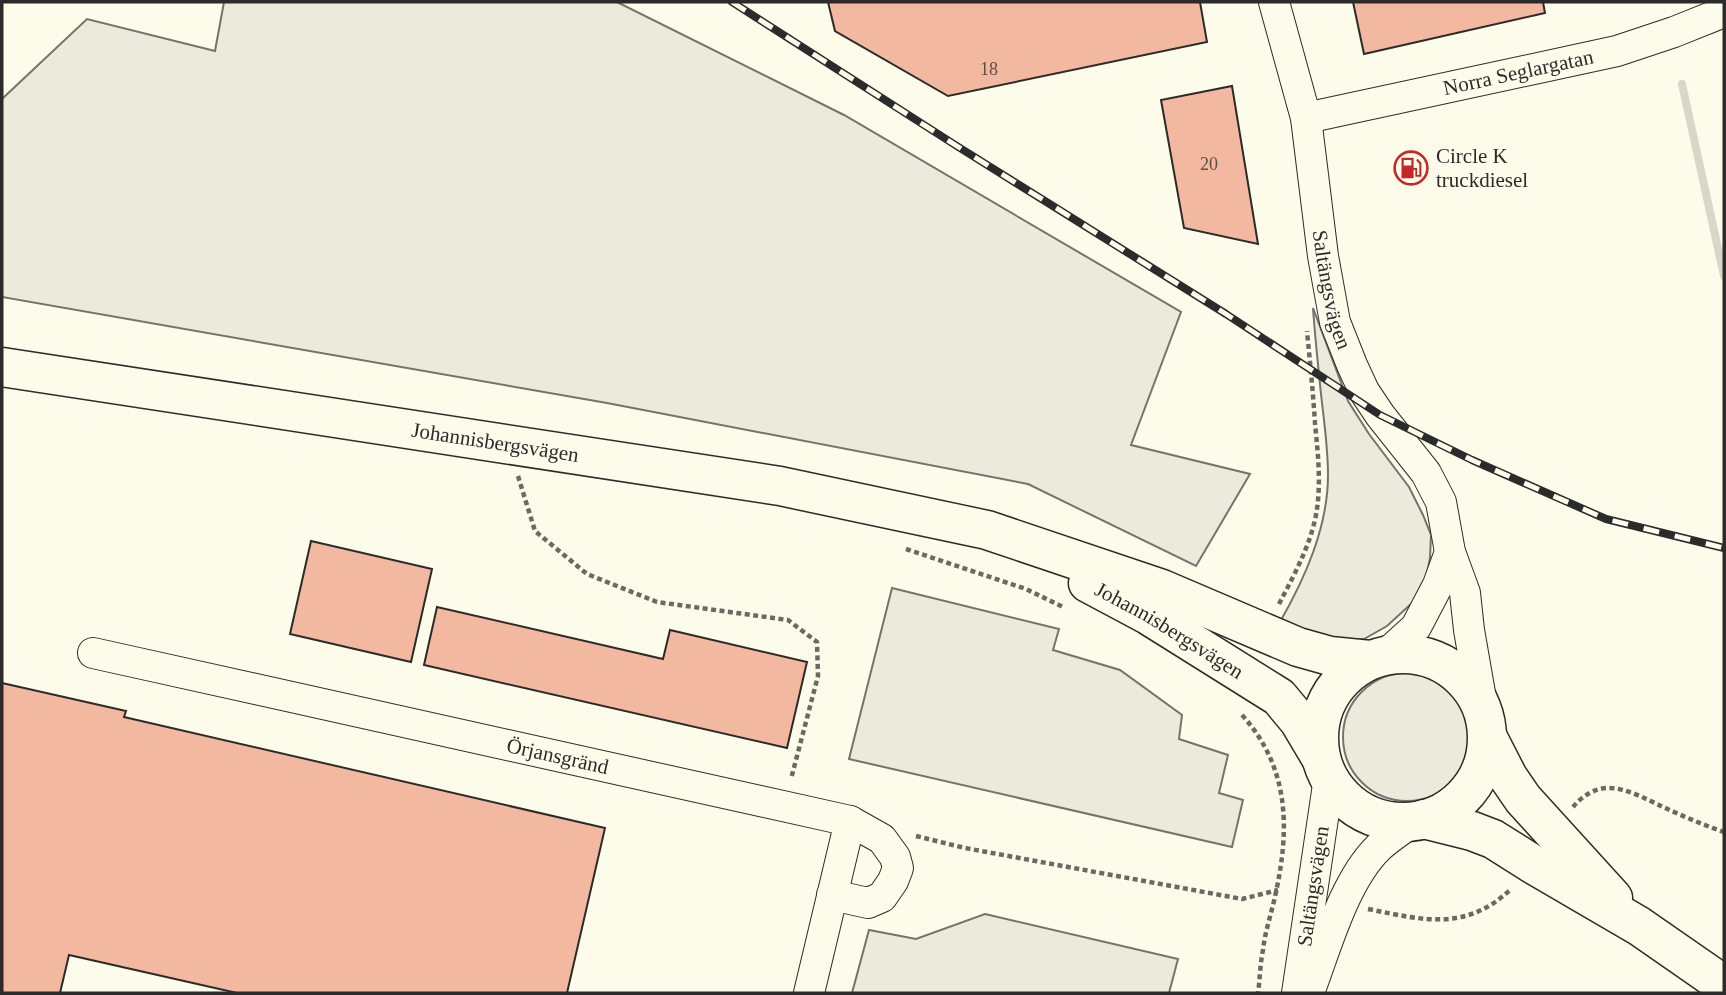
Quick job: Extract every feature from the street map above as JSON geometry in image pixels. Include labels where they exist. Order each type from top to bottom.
[{"type":"main road","name":"Johannisbergsvägen","points":[[2,367],[780,486],[987,530],[1162,589],[1298,648],[1330,656],[1377,658]]},
{"type":"main road","name":"Johannisbergsvägen","points":[[987,530],[1148,615],[1279,697],[1299,721],[1326,771]]},
{"type":"main road","points":[[1639,926],[1523,799],[1508,777],[1475,695],[1456,672],[1420,655],[1402,653],[1377,658],[1352,671],[1331,693],[1320,722],[1318,739],[1326,771],[1349,802],[1370,815],[1388,820],[1419,820],[1472,831],[1493,839],[1639,926],[1724,985]]},
{"type":"main road","points":[[1419,820],[1448,809],[1477,778],[1482,766],[1486,727]]},
{"type":"street","name":"Saltängsvägen","points":[[1274,2],[1306,118],[1322,256],[1335,322],[1364,391],[1426,473],[1441,502],[1450,552],[1465,593],[1486,727]]},
{"type":"street","name":"Norra Seglargatan","points":[[1306,118],[1617,51],[1724,12]]},
{"type":"street","points":[[1377,658],[1416,627],[1438,585],[1450,552]]},
{"type":"street","name":"Örjansgränd","points":[[93,653],[850,821],[882,839],[895,858],[898,868],[882,897],[868,903],[832,895]]},
{"type":"street","name":"Saltängsvägen","points":[[1297,993],[1326,771]]},
{"type":"street","name":"Saltängsvägen","points":[[1308,993],[1356,877],[1378,847],[1419,820]]},
{"type":"street","points":[[809,993],[850,821]]},
{"type":"path","points":[[1273,615],[1304,555],[1315,519],[1318,495],[1319,462],[1305,320]]},
{"type":"path","points":[[531,478],[518,475],[535,531],[587,573],[657,602],[788,620],[817,642],[818,676],[784,806]]},
{"type":"path","points":[[903,548],[1026,589],[1074,612]]},
{"type":"path","points":[[1241,714],[1267,749],[1279,779],[1284,804],[1282,854],[1263,949],[1258,993]]},
{"type":"path","points":[[914,836],[965,848],[1242,899],[1277,889]]},
{"type":"shaded area","points":[[224,2],[617,2],[844,115],[1181,312],[1131,445],[1250,474],[1196,566],[1028,484],[607,403],[2,297],[2,99],[87,19],[215,51]]},
{"type":"shaded area","points":[[1313,308],[1348,401],[1409,487],[1431,535],[1425,583],[1412,603],[1387,626],[1364,639],[1332,641],[1280,622],[1313,552],[1327,494],[1327,445]]},
{"type":"shaded area","points":[[892,588],[1059,629],[1053,650],[1120,670],[1182,715],[1179,739],[1228,755],[1219,793],[1243,800],[1232,847],[849,759]]},
{"type":"shaded area","points":[[1407,673],[1432,678],[1452,692],[1466,712],[1471,737],[1466,762],[1452,782],[1432,796],[1407,801],[1382,796],[1362,782],[1348,762],[1343,737],[1348,712],[1362,692],[1382,678]]},
{"type":"shaded area","points":[[985,914],[1178,959],[1169,993],[852,993],[869,930],[916,939]]},
{"type":"building","points":[[828,2],[1200,2],[1207,42],[948,96],[835,31]]},
{"type":"building","points":[[1353,2],[1543,2],[1545,13],[1364,54]]},
{"type":"building","points":[[1232,86],[1258,244],[1184,228],[1161,100]]},
{"type":"building","points":[[311,541],[432,569],[411,662],[290,634]]},
{"type":"building","points":[[437,607],[663,659],[670,630],[807,662],[787,748],[424,665]]},
{"type":"building","points":[[2,683],[126,711],[124,717],[605,828],[567,993],[237,993],[69,955],[60,993],[2,993]]},
{"type":"waterway","points":[[1682,84],[1724,276]]},
{"type":"railway","points":[[732,2],[1226,314],[1380,415],[1472,460],[1606,519],[1724,548]]},
{"type":"place","name":"Circle K truckdiesel","points":[[1411,168]]}]
